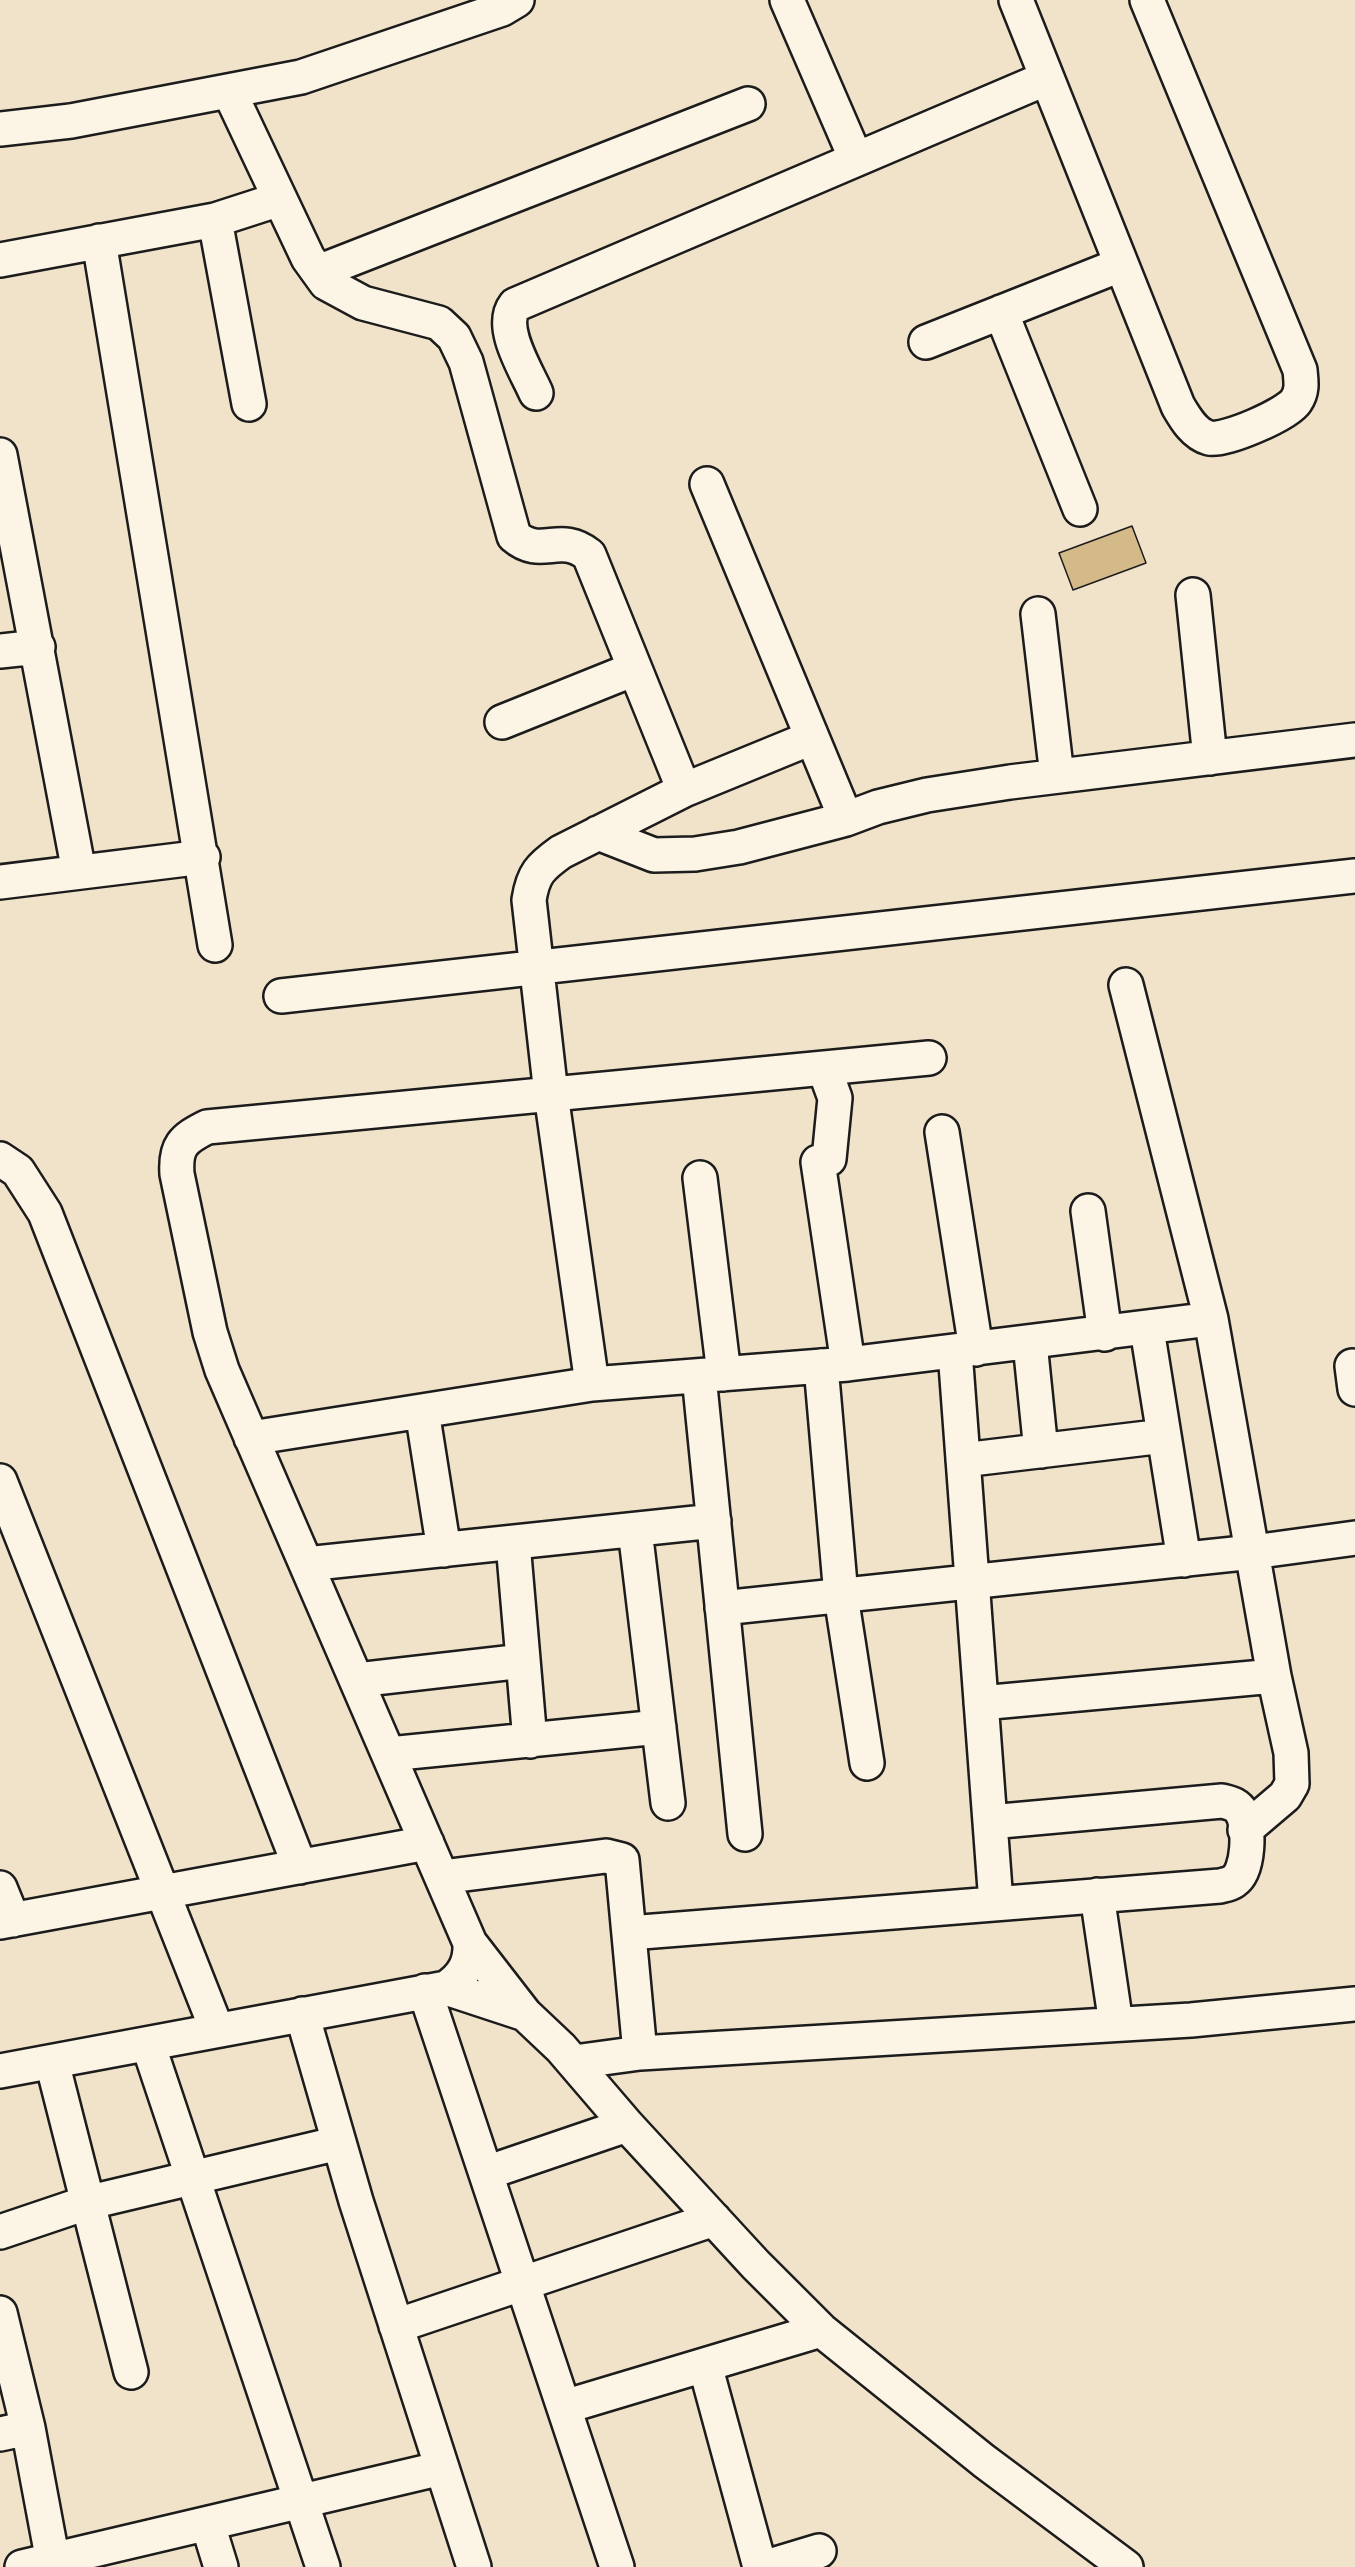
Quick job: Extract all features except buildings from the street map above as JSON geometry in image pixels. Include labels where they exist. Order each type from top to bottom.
[{"type":"street","points":[[0,129],[71,121],[301,77],[502,9],[517,0]]},
{"type":"street","points":[[788,0],[856,159]]},
{"type":"street","points":[[1016,0],[1178,406],[1190,426],[1208,438],[1224,437],[1286,412],[1297,401],[1302,386],[1300,370],[1147,0]]},
{"type":"street","points":[[536,393],[508,327],[508,313],[515,305],[1047,78]]},
{"type":"street","points":[[229,91],[280,199],[318,272],[326,282],[363,303],[439,323],[454,337],[466,362],[514,536],[524,545],[536,548],[561,543],[577,546],[589,555],[684,790]]},
{"type":"street","points":[[318,272],[748,104]]},
{"type":"street","points":[[0,260],[215,220],[280,199]]},
{"type":"street","points":[[215,220],[249,404]]},
{"type":"street","points":[[99,240],[203,857],[215,945]]},
{"type":"street","points":[[926,342],[1120,264]]},
{"type":"street","points":[[1001,312],[1080,509]]},
{"type":"street","points":[[0,455],[4,501],[38,647],[79,872]]},
{"type":"street","points":[[706,484],[846,819]]},
{"type":"street","points":[[1194,595],[1210,758]]},
{"type":"street","points":[[1038,614],[1057,776]]},
{"type":"street","points":[[0,651],[38,647]]},
{"type":"street","points":[[502,722],[634,669]]},
{"type":"street","points":[[592,1384],[551,1094],[529,900],[532,880],[543,865],[561,852],[598,833],[684,790],[812,738]]},
{"type":"street","points":[[598,833],[654,855],[676,855],[739,846],[846,819],[879,807],[927,795],[1057,776],[1355,740]]},
{"type":"street","points":[[0,882],[203,857]]},
{"type":"street","points":[[281,996],[1355,876]]},
{"type":"street","points":[[1126,985],[1211,1319],[1274,1676],[1291,1753],[1292,1784],[1285,1796],[1245,1830]]},
{"type":"street","points":[[929,1058],[207,1127],[189,1137],[176,1157],[177,1174],[210,1332],[222,1370],[470,1942],[525,2014],[574,2062],[627,2125],[821,2330],[984,2461],[1126,2567]]},
{"type":"street","points":[[824,1068],[835,1098],[824,1160],[834,1365],[841,1596],[867,1763]]},
{"type":"street","points":[[942,1132],[966,1350],[963,1460],[996,1903]]},
{"type":"street","points":[[0,1159],[18,1171],[45,1213],[300,1867]]},
{"type":"street","points":[[700,1178],[712,1375],[714,1521],[744,1834]]},
{"type":"street","points":[[1088,1211],[1105,1334]]},
{"type":"street","points":[[251,1438],[592,1384],[834,1365],[1147,1329],[1211,1319]]},
{"type":"street","points":[[1147,1329],[1184,1560]]},
{"type":"street","points":[[1030,1343],[1041,1451]]},
{"type":"street","points":[[422,1412],[444,1550]]},
{"type":"street","points":[[963,1460],[1164,1436]]},
{"type":"street","points":[[0,1481],[217,2030]]},
{"type":"street","points":[[306,1564],[714,1521]]},
{"type":"street","points":[[635,1530],[668,1803]]},
{"type":"street","points":[[722,1608],[1184,1560],[1355,1538]]},
{"type":"street","points":[[513,1543],[530,1741]]},
{"type":"street","points":[[357,1680],[523,1661]]},
{"type":"street","points":[[981,1703],[1274,1676]]},
{"type":"street","points":[[389,1754],[659,1727]]},
{"type":"street","points":[[629,1934],[1220,1886],[1234,1881],[1242,1871],[1246,1858],[1242,1814],[1234,1803],[1222,1801],[990,1822]]},
{"type":"street","points":[[0,1888],[6,1921],[427,1843]]},
{"type":"street","points":[[442,1877],[615,1856],[622,1860],[640,2053]]},
{"type":"street","points":[[1096,1895],[1116,2024]]},
{"type":"street","points":[[0,2071],[436,1990],[456,1981],[465,1970],[471,1957],[470,1942]]},
{"type":"street","points":[[436,1990],[525,2014]]},
{"type":"street","points":[[436,1990],[486,2174],[617,2567]]},
{"type":"street","points":[[574,2062],[640,2053],[1116,2024],[1355,2004]]},
{"type":"street","points":[[302,2014],[339,2143],[474,2567]]},
{"type":"street","points":[[148,2044],[323,2567]]},
{"type":"street","points":[[52,2062],[86,2203],[131,2372]]},
{"type":"street","points":[[486,2174],[627,2125]]},
{"type":"street","points":[[0,2232],[86,2203],[339,2143]]},
{"type":"street","points":[[396,2326],[714,2219]]},
{"type":"street","points":[[0,2313],[14,2431],[42,2564],[442,2468]]},
{"type":"street","points":[[564,2407],[821,2330]]},
{"type":"street","points":[[705,2365],[760,2567]]},
{"type":"street","points":[[208,2525],[221,2567]]},
{"type":"street","points":[[766,2567],[819,2551]]}]
